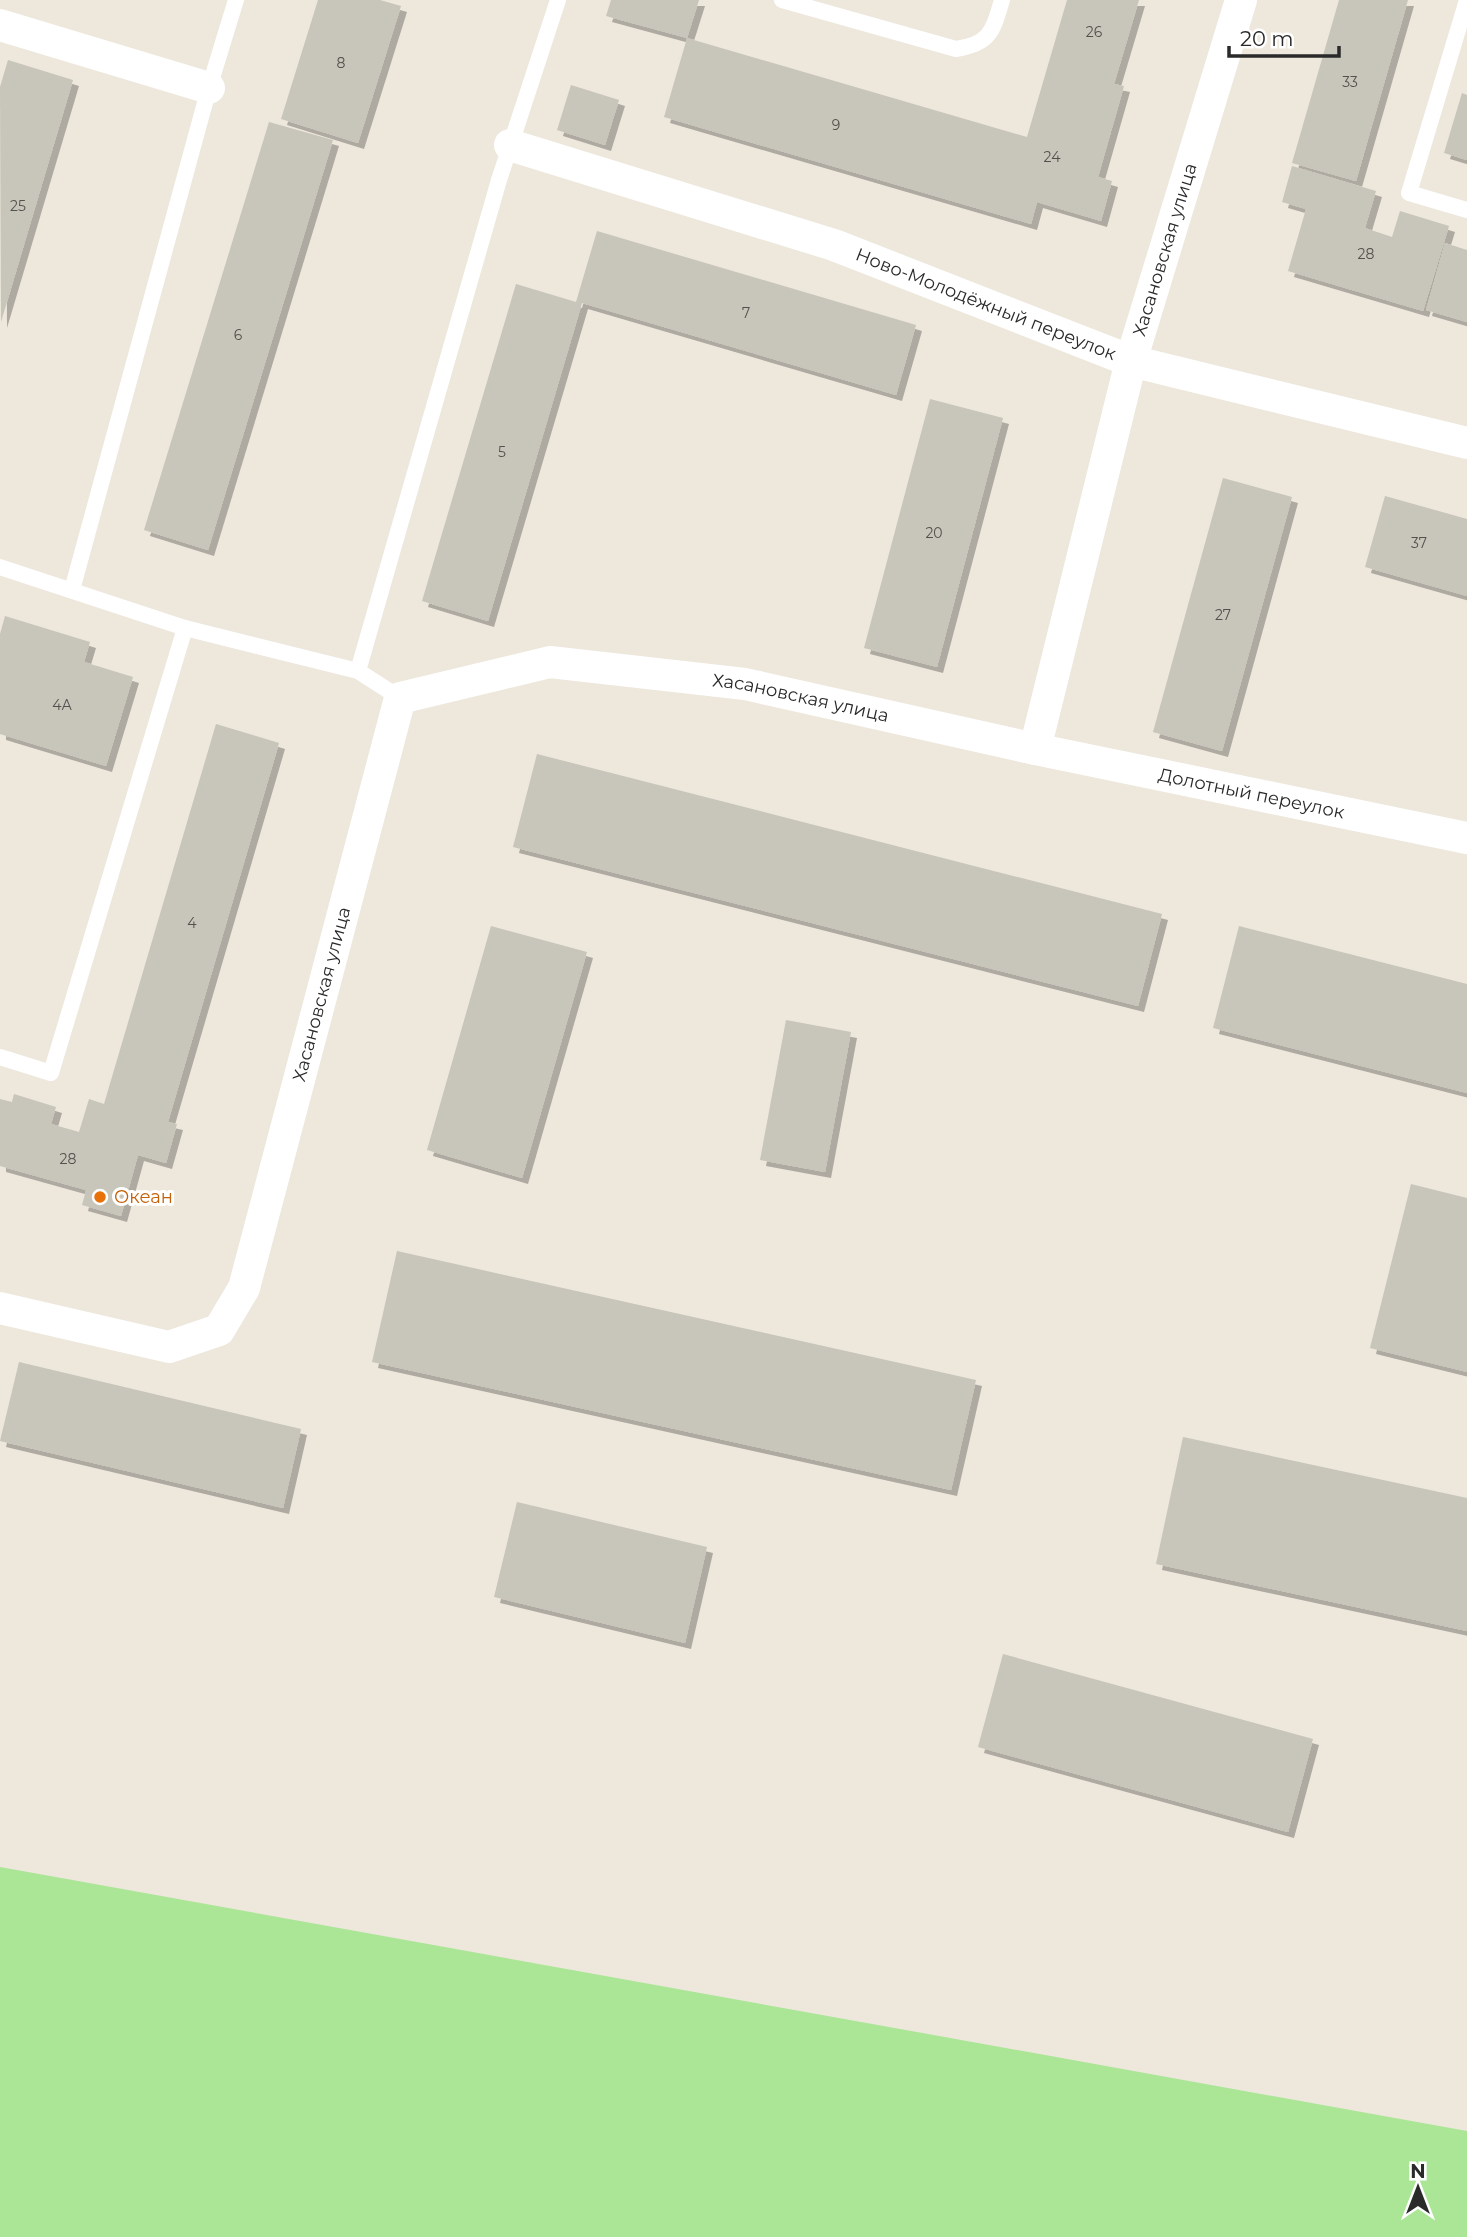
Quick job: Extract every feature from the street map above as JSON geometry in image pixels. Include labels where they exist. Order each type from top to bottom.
[{"type":"street","name":"Хасановская улица","points":[[0,1308],[169,1347],[219,1330],[244,1288],[400,698],[550,662],[745,684],[1035,749],[1131,361],[1241,0]]},
{"type":"street","points":[[0,25],[209,88]]},
{"type":"street","name":"Ново-Молодёжный переулок","points":[[510,145],[834,245],[1131,361],[1467,443]]},
{"type":"street","name":"Долотный переулок","points":[[1035,749],[1467,838]]},
{"type":"lane","points":[[72,590],[209,88],[236,0]]},
{"type":"lane","points":[[358,671],[510,145],[558,0]]},
{"type":"lane","points":[[782,0],[956,49],[977,46],[993,29],[1002,0]]},
{"type":"lane","points":[[1467,0],[1409,193],[1467,210]]},
{"type":"lane","points":[[0,567],[185,628],[358,671],[400,698]]},
{"type":"lane","points":[[0,1057],[51,1073],[185,628]]},
{"type":"green space","points":[[0,1867],[1467,2131],[1467,2237],[0,2237]]},
{"type":"building","points":[[318,0],[380,0],[401,6],[358,143],[281,119]]},
{"type":"building","points":[[611,0],[699,0],[687,38],[606,16]]},
{"type":"building","points":[[1067,0],[1139,0],[1114,84],[1124,86],[1098,177],[1112,181],[1101,221],[1037,202],[1031,224],[664,117],[687,38],[1027,137]]},
{"type":"building","points":[[1339,0],[1408,0],[1356,181],[1292,163]]},
{"type":"building","points":[[8,60],[73,80],[1,322],[0,87]]},
{"type":"building","points":[[571,85],[619,100],[605,145],[557,130]]},
{"type":"building","points":[[1462,93],[1467,95],[1467,160],[1444,153]]},
{"type":"building","points":[[269,122],[333,140],[208,550],[144,530]]},
{"type":"building","points":[[1292,166],[1376,191],[1365,228],[1392,237],[1400,211],[1449,226],[1423,311],[1288,271],[1306,209],[1282,202]]},
{"type":"building","points":[[597,231],[916,325],[896,395],[582,303],[488,621],[422,601],[516,284],[576,302]]},
{"type":"building","points":[[1445,243],[1467,250],[1467,322],[1426,310]]},
{"type":"building","points":[[930,399],[1003,418],[937,667],[864,648]]},
{"type":"building","points":[[1223,478],[1292,497],[1222,751],[1153,732]]},
{"type":"building","points":[[1385,496],[1467,519],[1467,596],[1365,567]]},
{"type":"building","points":[[5,616],[90,642],[84,662],[133,677],[106,766],[0,734],[0,634]]},
{"type":"building","points":[[216,724],[279,743],[168,1122],[177,1124],[166,1163],[138,1155],[121,1216],[82,1205],[86,1190],[0,1166],[0,1099],[12,1102],[14,1094],[56,1107],[51,1124],[79,1132],[89,1099],[104,1104]]},
{"type":"building","points":[[537,754],[1162,914],[1138,1006],[513,847]]},
{"type":"building","points":[[491,926],[587,952],[522,1178],[427,1150]]},
{"type":"building","points":[[1239,926],[1467,984],[1467,1093],[1213,1028]]},
{"type":"building","points":[[786,1020],[851,1032],[825,1172],[760,1160]]},
{"type":"building","points":[[1411,1184],[1467,1198],[1467,1372],[1370,1348]]},
{"type":"building","points":[[397,1251],[976,1380],[951,1490],[372,1362]]},
{"type":"building","points":[[19,1362],[301,1429],[283,1508],[0,1441]]},
{"type":"building","points":[[1183,1437],[1467,1498],[1467,1631],[1156,1564]]},
{"type":"building","points":[[517,1502],[707,1547],[685,1643],[494,1597]]},
{"type":"building","points":[[1003,1654],[1313,1739],[1288,1832],[978,1747]]},
{"type":"place","name":"Океан","points":[[100,1197]]}]
